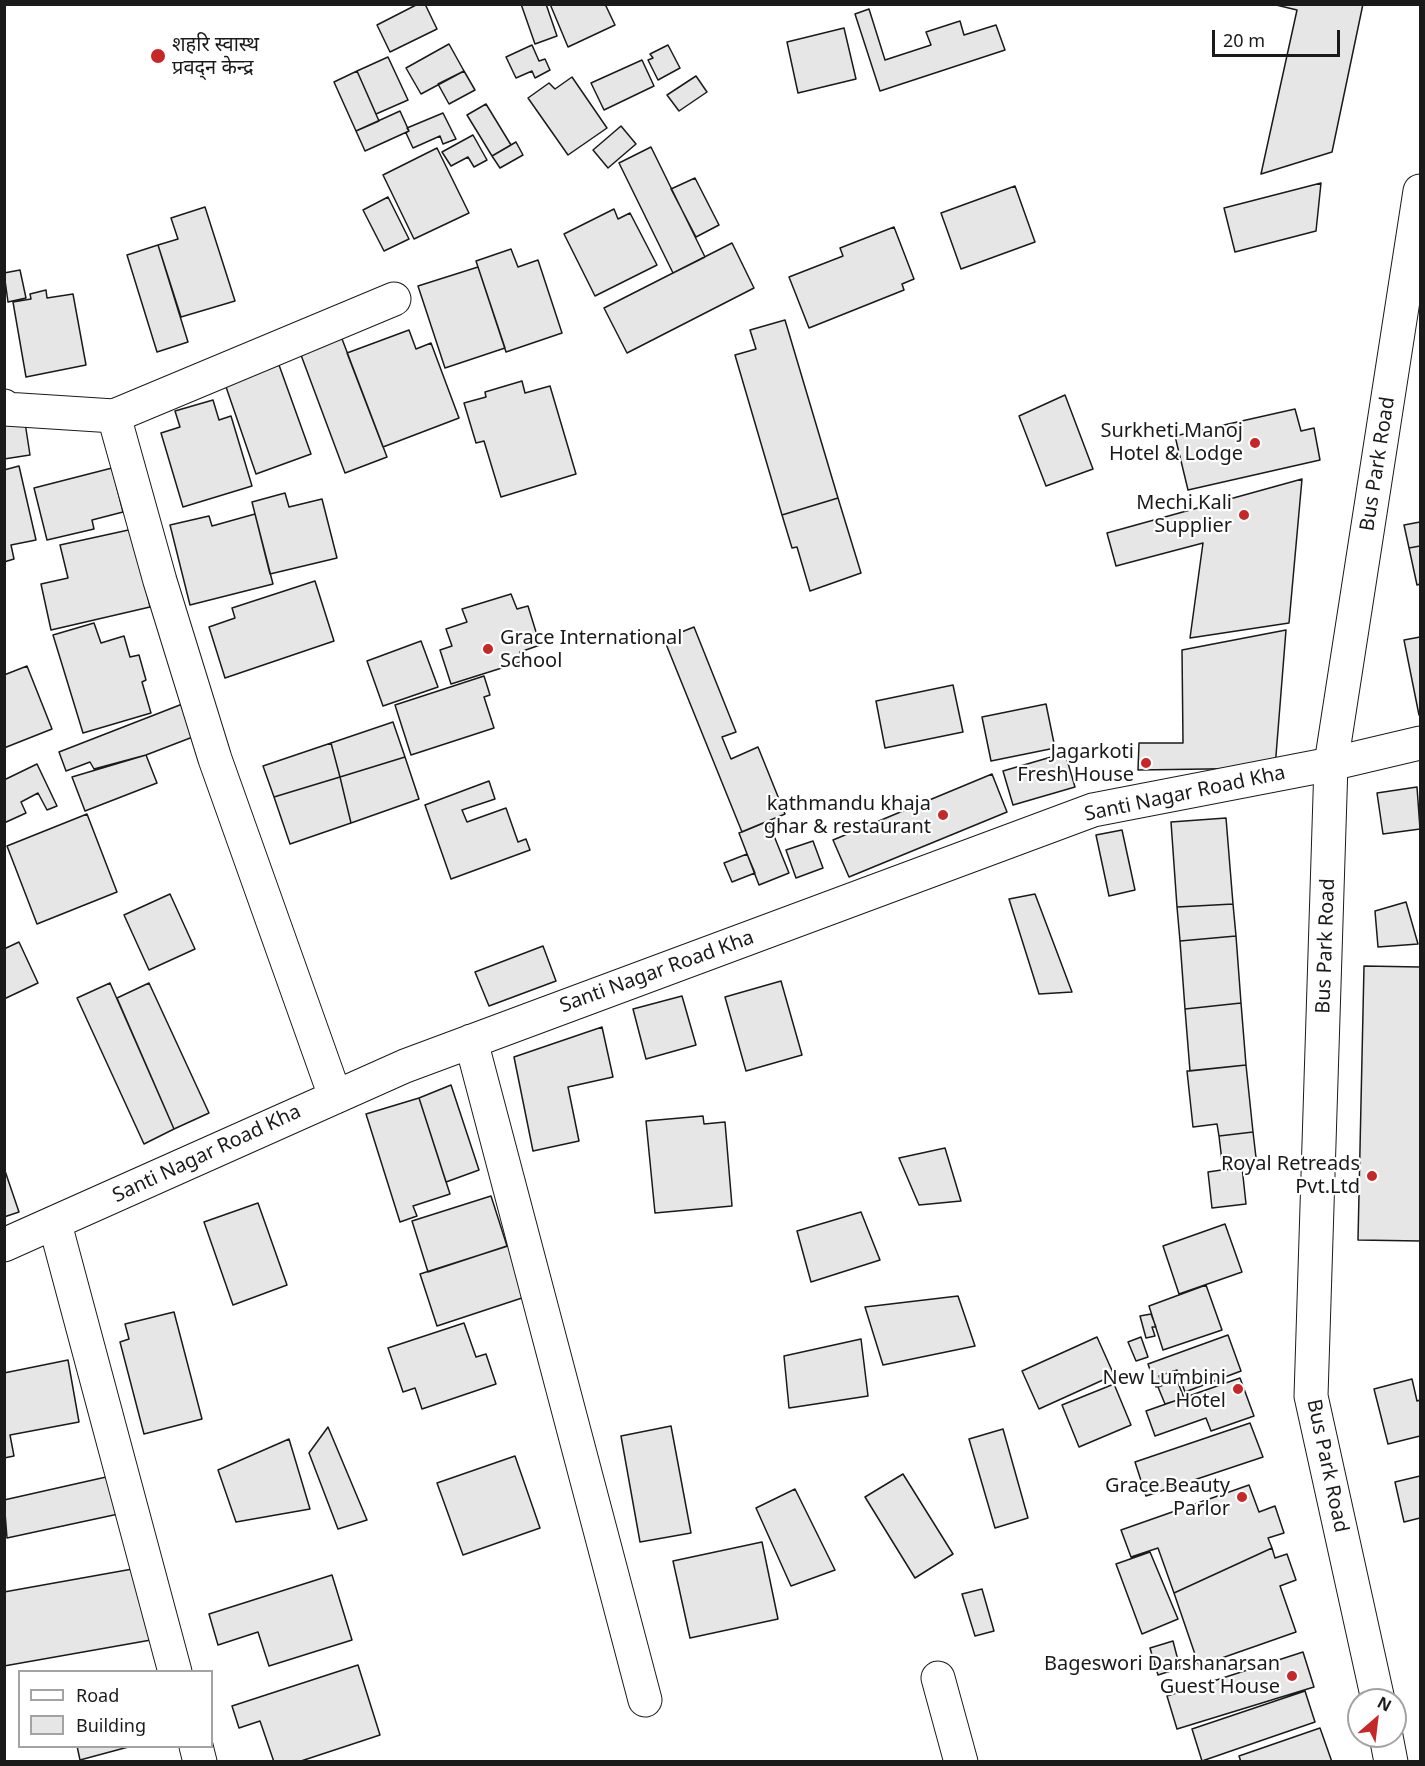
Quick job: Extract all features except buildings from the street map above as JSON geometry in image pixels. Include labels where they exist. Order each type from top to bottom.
[{"type":"street","name":"Bus Park Road","points":[[1375,1688],[1311,1396],[1332,764],[1420,191]]},
{"type":"street","points":[[4,406],[5,409],[114,416],[394,299]]},
{"type":"street","points":[[114,416],[160,581],[215,759],[335,1096]]},
{"type":"street","name":"Santi Nagar Road Kha","points":[[4,1245],[335,1096],[471,1041],[1093,810],[1332,764],[1420,743]]},
{"type":"street","points":[[471,1041],[645,1700]]},
{"type":"street","points":[[55,1224],[175,1670]]},
{"type":"street","points":[[938,1678],[961,1761]]},
{"type":"place","name":"शहरि स्वास्थ प्रवद्न केन्द्र","points":[[158,56]]},
{"type":"place","name":"Surkheti Manoj Hotel & Lodge","points":[[1255,443]]},
{"type":"place","name":"Mechi Kali Supplier","points":[[1244,515]]},
{"type":"place","name":"Grace International School","points":[[488,649]]},
{"type":"place","name":"Jagarkoti Fresh House","points":[[1146,763]]},
{"type":"place","name":"kathmandu khaja ghar & restaurant","points":[[943,815]]},
{"type":"place","name":"Royal Retreads Pvt.Ltd","points":[[1372,1176]]},
{"type":"place","name":"New Lumbini Hotel","points":[[1238,1389]]},
{"type":"place","name":"Grace Beauty Parlor","points":[[1242,1497]]},
{"type":"place","name":"Bageswori Darshanarsan Guest House","points":[[1292,1676]]}]
